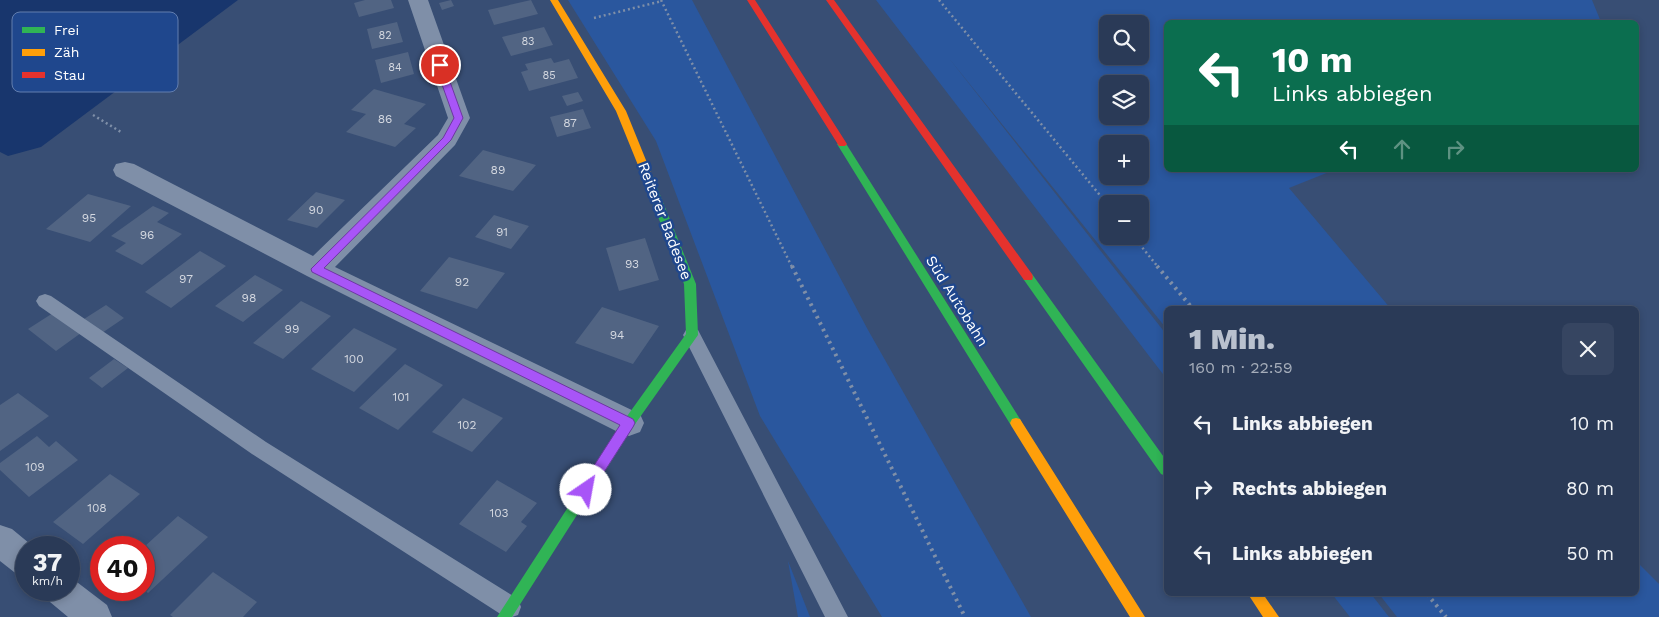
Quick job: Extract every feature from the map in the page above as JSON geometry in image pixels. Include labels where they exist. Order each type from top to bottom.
[{"type":"main road","name":"Reiterer Badesee","points":[[554,0],[621,111],[690,284],[692,335]]},
{"type":"main road","name":"Süd Autobahn","points":[[752,0],[1138,617]]},
{"type":"main road","points":[[830,0],[1164,467]]},
{"type":"main road","points":[[507,612],[629,423],[692,335]]},
{"type":"main road","points":[[1256,596],[1272,617]]},
{"type":"street","points":[[316,269],[447,140],[458,118],[418,0]]},
{"type":"street","points":[[125,170],[316,269],[629,423]]},
{"type":"street","points":[[0,540],[15,552]]},
{"type":"street","points":[[75,601],[95,617]]},
{"type":"lane","points":[[45,301],[259,448],[507,612]]},
{"type":"lane","points":[[692,335],[837,617]]},
{"type":"path","points":[[939,0],[1100,195]]},
{"type":"path","points":[[626,10],[661,1],[965,617]]},
{"type":"path","points":[[93,116],[121,132]]},
{"type":"path","points":[[1140,245],[1191,306]]},
{"type":"path","points":[[1429,596],[1446,617]]},
{"type":"shaded area","points":[[0,0],[238,0],[178,45],[178,12],[12,12],[12,92],[115,92],[41,147],[8,156],[0,152]]},
{"type":"shaded area","points":[[568,0],[692,0],[868,330],[1031,617],[882,617],[760,416],[656,141]]},
{"type":"shaded area","points":[[876,0],[1592,0],[1600,20],[1164,20],[1164,172],[1329,172],[1289,188],[1388,306],[1164,306],[1164,326],[1099,245],[1149,245],[1149,195],[1099,195],[1099,245],[948,57],[1164,331],[1164,375]]},
{"type":"shaded area","points":[[788,561],[810,617],[798,617]]},
{"type":"shaded area","points":[[1639,564],[1659,584],[1659,617],[1397,617],[1381,596],[1639,596]]},
{"type":"shaded area","points":[[1334,596],[1373,596],[1389,617],[1350,617]]},
{"type":"building","points":[[365,0],[391,0],[394,8],[359,17],[354,3]]},
{"type":"building","points":[[451,0],[454,6],[442,10],[439,3]]},
{"type":"building","points":[[531,0],[538,14],[494,25],[488,10]]},
{"type":"building","points":[[397,22],[403,42],[372,49],[367,29]]},
{"type":"building","points":[[544,27],[553,45],[511,56],[502,37]]},
{"type":"building","points":[[408,52],[414,74],[381,83],[375,60]]},
{"type":"building","points":[[551,58],[554,63],[569,59],[578,78],[529,91],[521,72],[528,70],[525,64]]},
{"type":"building","points":[[374,89],[426,104],[404,124],[416,128],[395,147],[346,132],[366,114],[351,110]]},
{"type":"building","points":[[578,92],[583,101],[567,106],[562,96]]},
{"type":"building","points":[[583,109],[591,128],[557,137],[550,117]]},
{"type":"building","points":[[483,150],[536,165],[513,191],[459,176]]},
{"type":"building","points":[[316,192],[345,200],[317,228],[287,220]]},
{"type":"building","points":[[88,194],[131,206],[90,242],[46,229]]},
{"type":"building","points":[[153,206],[169,213],[157,222],[182,234],[142,265],[115,251],[126,243],[111,236]]},
{"type":"building","points":[[494,215],[529,226],[511,249],[475,237]]},
{"type":"building","points":[[645,238],[659,280],[619,291],[606,248]]},
{"type":"building","points":[[200,251],[226,266],[171,308],[145,292]]},
{"type":"building","points":[[449,257],[505,273],[477,309],[420,291]]},
{"type":"building","points":[[255,275],[283,290],[243,322],[215,306]]},
{"type":"building","points":[[301,301],[331,316],[283,359],[253,343]]},
{"type":"building","points":[[106,305],[124,318],[102,333],[84,319]]},
{"type":"building","points":[[602,307],[659,326],[633,364],[575,343]]},
{"type":"building","points":[[53,313],[81,333],[56,351],[28,329]]},
{"type":"building","points":[[354,328],[397,349],[354,392],[311,369]]},
{"type":"building","points":[[114,359],[128,368],[102,388],[89,378]]},
{"type":"building","points":[[405,364],[443,385],[398,430],[359,408]]},
{"type":"building","points":[[18,393],[49,416],[0,451],[0,405]]},
{"type":"building","points":[[463,398],[503,418],[472,452],[432,432]]},
{"type":"building","points":[[37,436],[49,447],[56,441],[78,460],[29,497],[0,470],[0,463]]},
{"type":"building","points":[[110,474],[140,494],[83,544],[80,542],[80,536],[72,536],[53,522]]},
{"type":"building","points":[[497,480],[537,503],[521,522],[527,526],[506,552],[459,524]]},
{"type":"building","points":[[178,516],[208,537],[155,586],[155,537]]},
{"type":"building","points":[[213,572],[257,602],[243,617],[173,617],[170,615]]},
{"type":"traffic: fast","points":[[842,144],[1016,423]]},
{"type":"traffic: fast","points":[[504,617],[629,423],[692,335],[690,284],[647,175]]},
{"type":"traffic: fast","points":[[1028,277],[1164,467]]},
{"type":"traffic: slow","points":[[554,0],[621,111],[647,175]]},
{"type":"traffic: slow","points":[[1016,423],[1138,617]]},
{"type":"traffic: slow","points":[[1256,596],[1272,617]]},
{"type":"traffic: jam","points":[[751,0],[842,144]]},
{"type":"traffic: jam","points":[[830,0],[1028,277]]},
{"type":"route","points":[[440,65],[458,118],[447,140],[316,269],[629,423],[586,490]]}]
